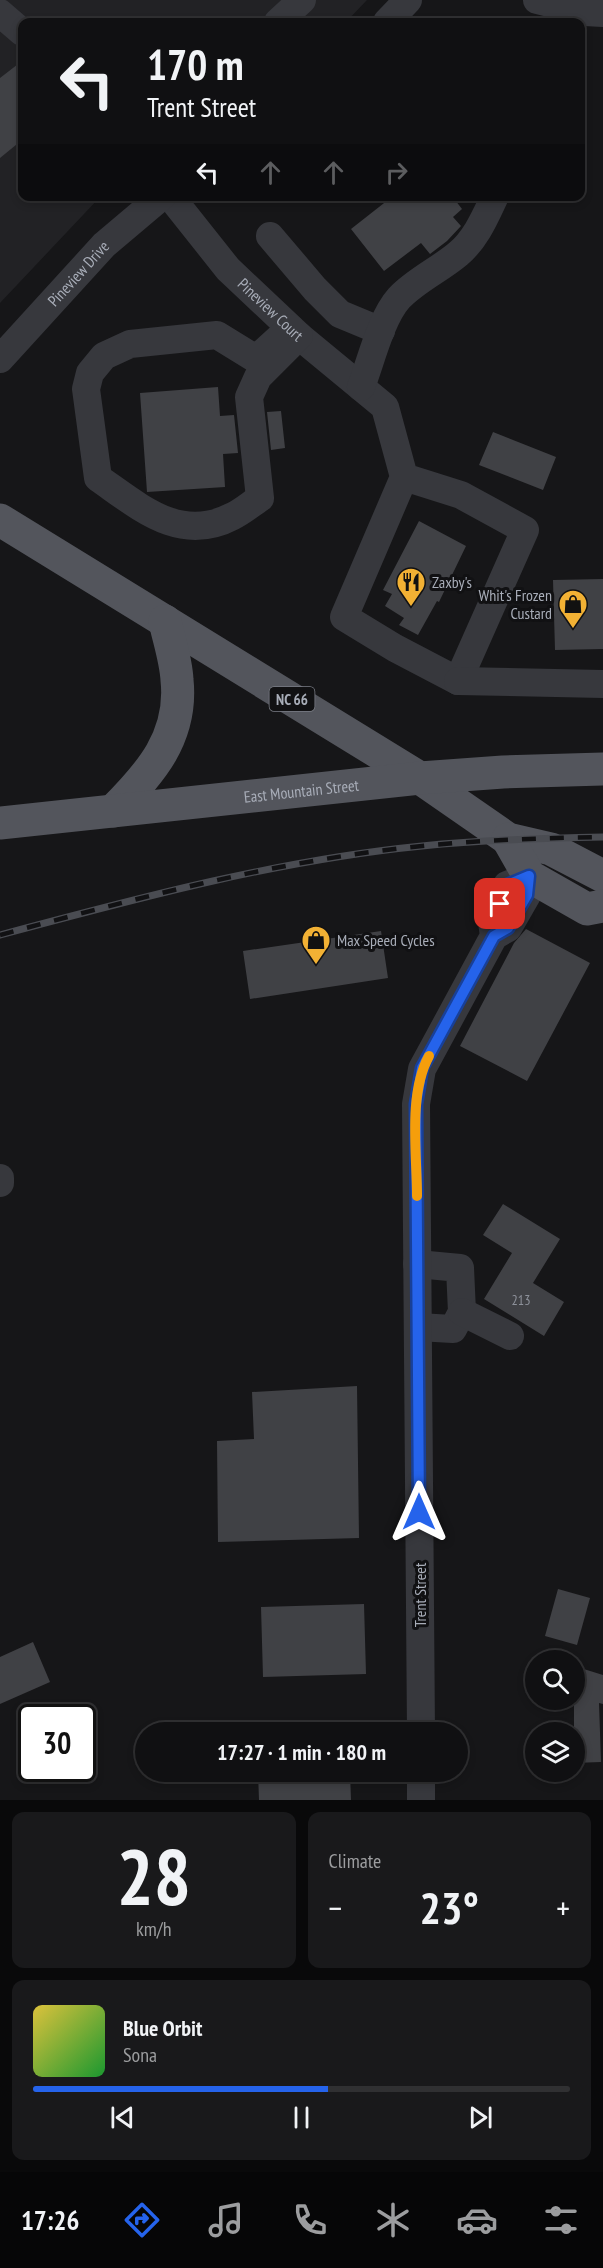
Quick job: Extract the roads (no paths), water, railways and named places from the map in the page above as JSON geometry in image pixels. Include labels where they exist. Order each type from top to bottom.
[{"type":"main road","name":"NC 66","points":[[0,520],[420,778],[508,839],[551,849],[603,876]]},
{"type":"main road","points":[[113,811],[144,780],[161,756],[172,730],[177,705],[177,679],[165,621]]},
{"type":"main road","name":"East Mountain Street","points":[[0,823],[420,778],[502,772],[603,769]]},
{"type":"main road","name":"NC 66","points":[[508,839],[529,876]]},
{"type":"main road","points":[[529,876],[587,909],[603,906]]},
{"type":"street","points":[[282,18],[302,0]]},
{"type":"street","points":[[391,18],[408,0]]},
{"type":"street","points":[[537,0],[585,12],[603,13]]},
{"type":"street","points":[[0,14],[18,29]]},
{"type":"street","name":"Pineview Drive","points":[[0,359],[105,245],[156,201]]},
{"type":"street","name":"Pineview Court","points":[[174,201],[228,268],[294,332],[385,407],[404,477]]},
{"type":"street","points":[[361,387],[387,315],[399,298],[428,274],[458,254],[472,238],[492,201]]},
{"type":"street","points":[[270,236],[315,289],[340,314],[381,331]]},
{"type":"street","points":[[294,332],[258,377],[249,398],[260,498],[232,517],[195,528],[154,517],[98,478],[86,389],[90,373],[104,356],[130,344],[217,335],[256,359],[294,332]]},
{"type":"street","points":[[458,681],[525,530],[461,495],[404,477],[344,617],[395,648],[458,681],[603,684]]},
{"type":"street","name":"Trent Street","points":[[421,1722],[416,1104],[422,1068],[494,936],[492,922],[507,885],[529,876]]},
{"type":"street","points":[[0,1178],[0,1183]]},
{"type":"street","points":[[417,1264],[460,1268],[462,1312],[453,1329],[418,1327]]},
{"type":"street","points":[[462,1312],[510,1336]]},
{"type":"street","points":[[421,1782],[421,1800]]},
{"type":"railway","points":[[0,935],[209,882],[368,852],[445,844],[603,837]]},
{"type":"place","name":"Zaxby's","points":[[411,608]]},
{"type":"place","name":"Whit's Frozen Custard","points":[[573,630]]},
{"type":"place","name":"Max Speed Cycles","points":[[316,966]]}]
